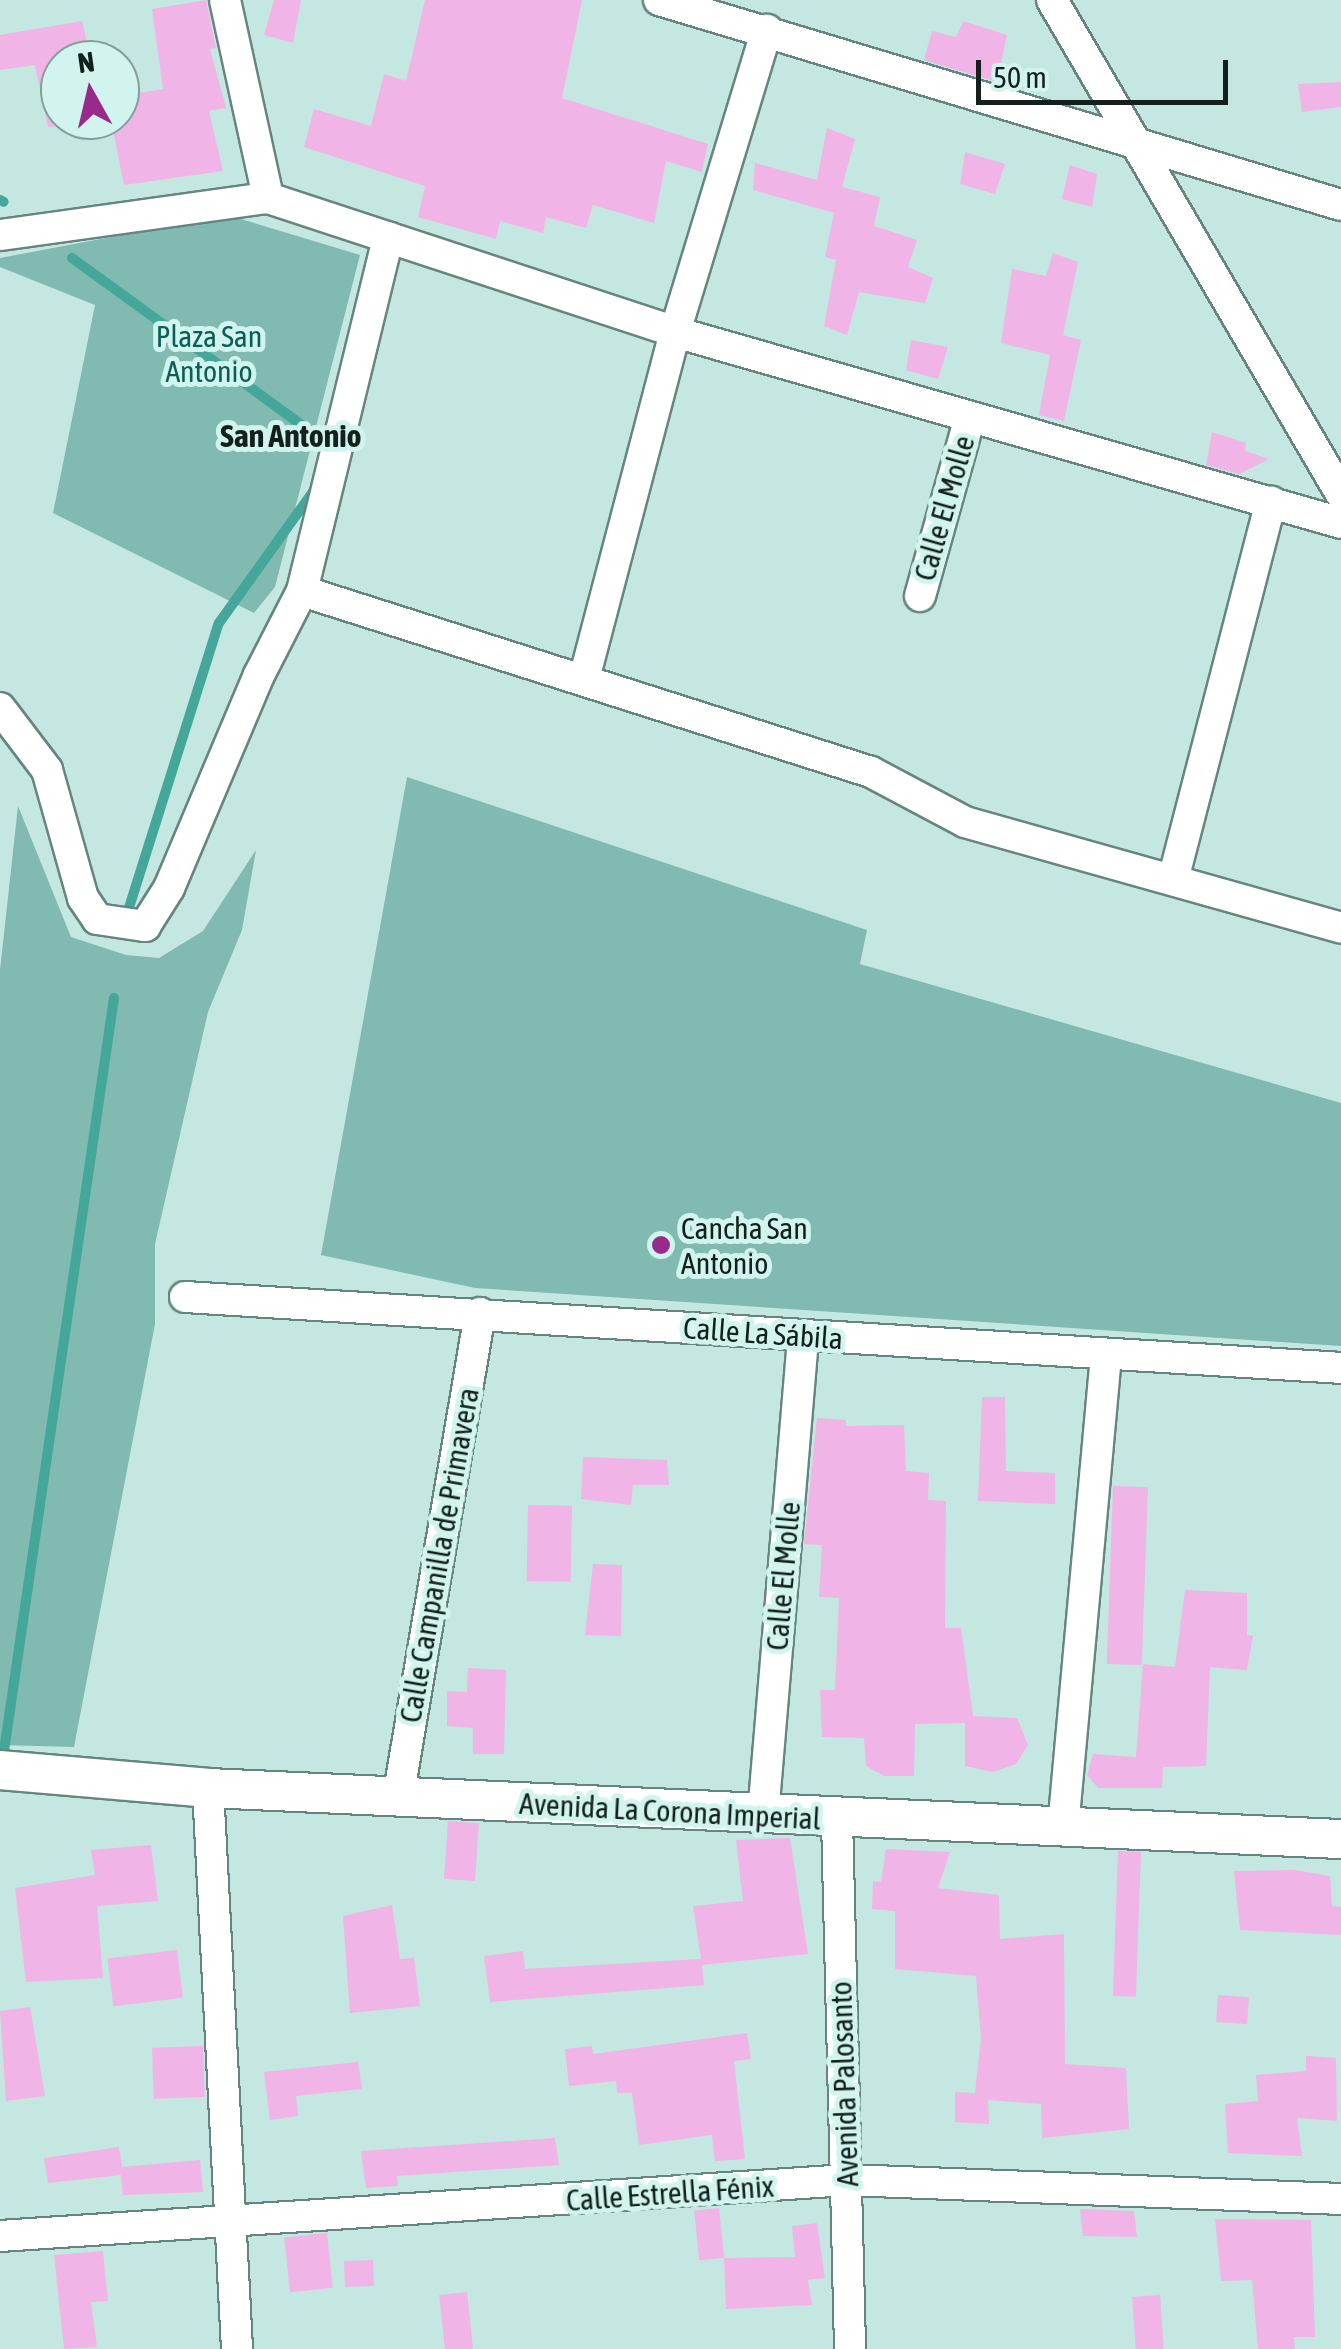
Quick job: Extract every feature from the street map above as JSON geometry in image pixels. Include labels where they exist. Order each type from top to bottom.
[{"type":"street","points":[[225,0],[268,198]]},
{"type":"street","points":[[658,0],[1341,205]]},
{"type":"street","points":[[1052,0],[1341,494]]},
{"type":"street","points":[[584,678],[674,332],[768,30]]},
{"type":"street","points":[[0,235],[268,198],[674,332],[969,420],[1341,523]]},
{"type":"street","points":[[0,708],[46,770],[84,898],[97,920],[145,926],[169,888],[259,674],[302,591],[388,237]]},
{"type":"street","name":"Calle El Molle","points":[[920,596],[969,420]]},
{"type":"street","points":[[1173,880],[1271,501]]},
{"type":"street","points":[[302,591],[871,772],[965,822],[1341,928]]},
{"type":"street","name":"Calle La Sábila","points":[[184,1298],[1341,1368]]},
{"type":"street","name":"Calle Campanilla de Primavera","points":[[398,1798],[480,1313]]},
{"type":"street","name":"Calle El Molle","points":[[763,1815],[803,1337]]},
{"type":"street","points":[[1063,1828],[1106,1354]]},
{"type":"street","name":"Avenida La Corona Imperial","points":[[0,1770],[208,1788],[398,1798],[1341,1839]]},
{"type":"street","points":[[208,1788],[237,2349]]},
{"type":"street","name":"Avenida Palosanto","points":[[837,1819],[850,2349]]},
{"type":"street","name":"Calle Estrella Fénix","points":[[0,2236],[232,2224],[847,2180],[1341,2199]]},
{"type":"green space","name":"Plaza San Antonio","points":[[228,215],[360,255],[275,587],[254,613],[53,513],[95,305],[0,267],[0,258]]},
{"type":"green space","points":[[407,777],[867,930],[860,964],[1341,1103],[1341,1346],[475,1288],[321,1255]]},
{"type":"green space","points":[[18,806],[71,937],[126,955],[159,958],[203,931],[256,850],[242,930],[208,1012],[155,1244],[155,1324],[74,1747],[0,1745],[0,970]]},
{"type":"building","points":[[206,0],[216,48],[210,49],[226,108],[209,111],[223,171],[124,185],[115,140],[140,140],[140,93],[163,89],[152,9]]},
{"type":"building","points":[[274,0],[301,0],[293,43],[264,35]]},
{"type":"building","points":[[425,0],[582,0],[562,98],[708,144],[702,172],[666,161],[654,223],[593,205],[586,228],[546,217],[543,233],[500,221],[496,239],[418,217],[425,186],[304,147],[314,109],[371,126],[384,74],[406,81]]},
{"type":"building","points":[[82,21],[86,40],[40,40],[40,89],[35,65],[0,70],[0,35]]},
{"type":"building","points":[[963,21],[1007,35],[997,82],[924,60],[932,31],[956,37]]},
{"type":"building","points":[[1341,82],[1341,107],[1302,112],[1298,84]]},
{"type":"building","points":[[827,128],[855,139],[842,187],[880,197],[874,226],[917,240],[908,267],[933,278],[925,303],[859,292],[847,335],[824,326],[836,260],[825,257],[834,213],[753,190],[755,163],[817,180]]},
{"type":"building","points":[[965,152],[1005,164],[995,194],[960,184]]},
{"type":"building","points":[[1070,165],[1097,174],[1092,207],[1062,199]]},
{"type":"building","points":[[1053,253],[1078,262],[1063,335],[1081,340],[1064,421],[1039,415],[1050,355],[1001,343],[1012,269],[1046,276]]},
{"type":"building","points":[[911,340],[948,347],[938,379],[906,370]]},
{"type":"building","points":[[1212,432],[1246,443],[1245,451],[1269,459],[1239,474],[1206,465]]},
{"type":"building","points":[[982,1397],[1005,1397],[1006,1471],[1055,1473],[1055,1504],[978,1501]]},
{"type":"building","points":[[817,1418],[846,1420],[846,1426],[904,1425],[906,1471],[929,1473],[928,1500],[946,1501],[945,1628],[961,1628],[973,1716],[1017,1718],[1028,1745],[1016,1764],[993,1772],[965,1766],[965,1723],[915,1724],[914,1776],[884,1776],[866,1766],[864,1738],[822,1737],[820,1690],[835,1690],[839,1598],[819,1597],[822,1545],[804,1544]]},
{"type":"building","points":[[583,1457],[667,1460],[669,1485],[633,1485],[631,1505],[581,1499]]},
{"type":"building","points":[[1113,1486],[1148,1487],[1142,1665],[1107,1664]]},
{"type":"building","points":[[528,1505],[572,1506],[571,1582],[527,1581]]},
{"type":"building","points":[[593,1564],[622,1565],[621,1636],[585,1635]]},
{"type":"building","points":[[1185,1590],[1247,1593],[1247,1635],[1253,1636],[1247,1670],[1210,1667],[1206,1766],[1163,1767],[1162,1788],[1098,1788],[1087,1775],[1093,1754],[1136,1757],[1143,1664],[1175,1667]]},
{"type":"building","points":[[468,1668],[506,1670],[504,1754],[473,1754],[473,1728],[447,1726],[447,1691],[467,1692]]},
{"type":"building","points":[[448,1821],[479,1823],[475,1881],[444,1879]]},
{"type":"building","points":[[790,1838],[808,1954],[702,1965],[704,1985],[490,2002],[484,1956],[523,1951],[525,1969],[701,1959],[693,1906],[743,1901],[736,1840]]},
{"type":"building","points":[[151,1845],[158,1901],[97,1906],[103,1978],[26,1982],[15,1888],[95,1875],[91,1850]]},
{"type":"building","points":[[886,1849],[950,1852],[938,1888],[999,1895],[1000,1939],[1064,1934],[1065,2064],[1126,2068],[1129,2129],[1042,2138],[1041,2104],[988,2100],[989,2124],[955,2122],[955,2092],[975,2093],[981,2038],[976,1976],[895,1969],[895,1911],[872,1909],[873,1881],[881,1882]]},
{"type":"building","points":[[1118,1851],[1141,1852],[1136,1997],[1113,1996]]},
{"type":"building","points":[[1295,1870],[1330,1876],[1332,1906],[1341,1907],[1341,1935],[1240,1930],[1234,1871]]},
{"type":"building","points":[[392,1905],[400,1959],[414,1958],[420,2006],[350,2013],[343,1916]]},
{"type":"building","points":[[177,1950],[183,1998],[113,2006],[108,1959]]},
{"type":"building","points":[[1218,1995],[1249,1997],[1247,2024],[1216,2022]]},
{"type":"building","points":[[30,2007],[45,2096],[6,2101],[0,2011]]},
{"type":"building","points":[[747,2033],[751,2059],[734,2061],[745,2159],[715,2161],[712,2135],[639,2145],[632,2093],[617,2093],[616,2081],[569,2086],[565,2049],[592,2046],[593,2054]]},
{"type":"building","points":[[203,2046],[205,2097],[154,2099],[152,2048]]},
{"type":"building","points":[[1306,2056],[1336,2058],[1337,2121],[1297,2118],[1302,2156],[1228,2153],[1225,2104],[1258,2101],[1256,2075],[1306,2071]]},
{"type":"building","points":[[358,2062],[362,2089],[296,2096],[298,2116],[270,2120],[264,2072]]},
{"type":"building","points":[[555,2138],[559,2165],[397,2176],[398,2186],[366,2188],[361,2151]]},
{"type":"building","points":[[119,2147],[122,2167],[200,2160],[203,2192],[123,2195],[121,2175],[48,2183],[44,2158]]},
{"type":"building","points":[[719,2208],[724,2258],[699,2260],[694,2211]]},
{"type":"building","points":[[1080,2209],[1134,2211],[1137,2237],[1083,2236]]},
{"type":"building","points":[[1215,2219],[1311,2220],[1315,2337],[1294,2337],[1295,2349],[1258,2349],[1252,2280],[1221,2281]]},
{"type":"building","points":[[817,2223],[825,2278],[808,2280],[812,2305],[726,2309],[724,2258],[795,2257],[792,2226]]},
{"type":"building","points":[[327,2233],[333,2288],[290,2292],[284,2237]]},
{"type":"building","points":[[103,2251],[108,2301],[91,2302],[97,2347],[64,2349],[54,2255]]},
{"type":"building","points":[[373,2260],[374,2286],[345,2287],[344,2261]]},
{"type":"building","points":[[467,2292],[473,2349],[445,2349],[439,2295]]},
{"type":"building","points":[[1160,2295],[1164,2349],[1136,2349],[1132,2297]]},
{"type":"waterway","points":[[0,200],[4,202]]},
{"type":"waterway","points":[[72,258],[320,438],[326,452]]},
{"type":"waterway","points":[[127,914],[219,623],[317,486]]},
{"type":"waterway","points":[[4,1751],[114,998]]},
{"type":"place","name":"Cancha San Antonio","points":[[661,1245]]},
{"type":"district","name":"San Antonio","points":[[291,436]]}]
